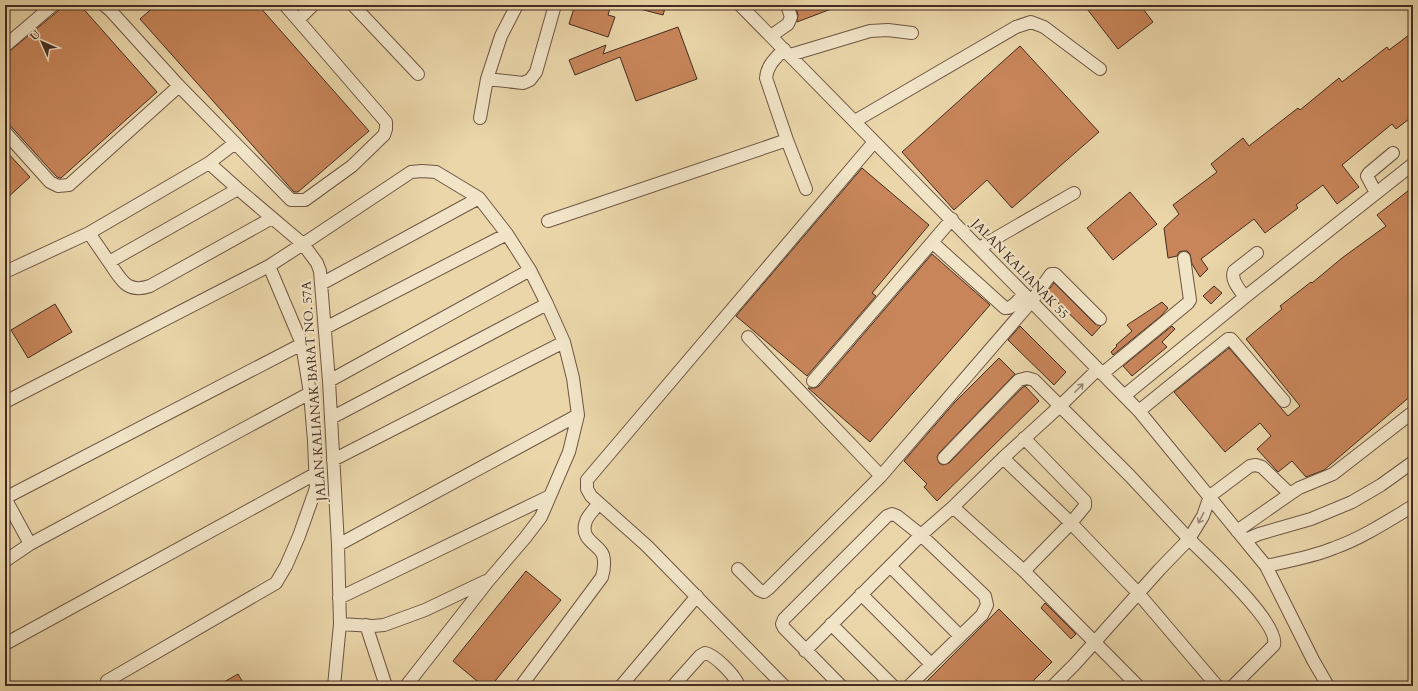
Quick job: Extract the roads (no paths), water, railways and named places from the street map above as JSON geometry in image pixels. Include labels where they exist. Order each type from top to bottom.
[{"type":"lane","points":[[5,46],[53,5]]},
{"type":"lane","points":[[110,7],[180,86],[291,200],[305,200],[352,166],[384,135],[386,122],[285,5]]},
{"type":"lane","points":[[298,20],[313,5]]},
{"type":"lane","points":[[353,5],[418,74]]},
{"type":"lane","points":[[480,118],[487,79],[501,36],[517,5]]},
{"type":"lane","points":[[487,79],[523,82],[530,80],[536,72],[555,5]]},
{"type":"lane","name":"JALAN KALIANAK 55","points":[[740,5],[856,121],[874,142],[952,219],[1139,411],[1266,566],[1313,660],[1328,686]]},
{"type":"lane","points":[[771,36],[790,21],[792,17],[787,5]]},
{"type":"lane","points":[[856,121],[1016,26],[1031,22],[1044,27],[1100,69]]},
{"type":"lane","points":[[806,189],[787,140],[766,78],[766,72],[770,64],[787,52],[870,31],[888,30],[912,33]]},
{"type":"lane","points":[[5,132],[50,182],[58,186],[69,185],[180,86]]},
{"type":"lane","points":[[548,221],[787,140]]},
{"type":"lane","points":[[784,686],[647,546],[591,496],[586,489],[587,480],[874,142]]},
{"type":"lane","points":[[5,272],[89,233],[209,163],[235,143]]},
{"type":"lane","points":[[1376,193],[1367,176],[1393,153]]},
{"type":"lane","name":"JALAN KALIANAK BARAT NO. 57A","points":[[209,163],[303,244],[317,263],[320,271],[329,381],[338,545],[340,624],[334,686]]},
{"type":"lane","points":[[1124,396],[1245,297],[1413,164]]},
{"type":"lane","points":[[5,402],[269,266],[411,172],[436,172],[478,198],[507,234],[530,270],[547,304],[564,342],[578,415],[569,452],[541,517],[489,580],[406,686]]},
{"type":"lane","points":[[109,262],[238,189]]},
{"type":"lane","points":[[980,248],[1074,193]]},
{"type":"lane","points":[[321,284],[478,198]]},
{"type":"lane","points":[[89,233],[124,284],[132,289],[141,289],[150,286],[272,218]]},
{"type":"lane","points":[[813,381],[952,219]]},
{"type":"lane","points":[[325,328],[507,234]]},
{"type":"lane","points":[[932,243],[1005,308],[1013,306],[1028,298]]},
{"type":"lane","points":[[1245,297],[1232,275],[1234,271],[1257,254]]},
{"type":"lane","points":[[805,650],[921,535],[953,507],[1024,438],[1100,372],[1188,303],[1190,300],[1184,258]]},
{"type":"lane","name":"JALAN KALIANAK BARAT NO. 57A","points":[[105,684],[276,583],[286,566],[299,536],[316,488],[310,393],[302,344],[269,266]]},
{"type":"lane","points":[[329,381],[530,270]]},
{"type":"lane","points":[[738,569],[759,590],[764,592],[768,589],[882,476],[1028,298],[1053,273],[1100,319]]},
{"type":"lane","points":[[331,418],[547,304]]},
{"type":"lane","points":[[748,337],[882,476]]},
{"type":"lane","points":[[1139,411],[1228,339],[1231,339],[1284,400]]},
{"type":"lane","points":[[333,460],[564,342]]},
{"type":"lane","points":[[30,544],[5,498],[302,344]]},
{"type":"lane","points":[[944,458],[1019,380],[1027,378],[1034,380],[1130,476],[1189,539],[1250,600],[1273,634],[1275,642],[1274,645],[1233,686]]},
{"type":"lane","points":[[5,561],[30,544],[310,393]]},
{"type":"lane","points":[[1241,536],[1290,494],[1299,488],[1333,474],[1413,412]]},
{"type":"lane","points":[[338,545],[578,415]]},
{"type":"lane","points":[[1024,438],[1085,501],[1085,506],[1071,523],[1024,571]]},
{"type":"lane","points":[[1003,458],[1071,523],[1138,593],[1217,686]]},
{"type":"lane","points":[[1241,536],[1259,534],[1312,519],[1352,502],[1382,485],[1413,462]]},
{"type":"lane","points":[[1053,686],[1189,539],[1202,516],[1210,496],[1250,466],[1256,465],[1262,467],[1290,494]]},
{"type":"lane","points":[[5,644],[315,474]]},
{"type":"lane","points":[[339,598],[550,496]]},
{"type":"lane","points":[[521,686],[602,577],[604,568],[603,554],[589,540],[584,528],[586,520],[599,503]]},
{"type":"lane","points":[[1266,566],[1334,548],[1369,532],[1413,506]]},
{"type":"lane","points":[[953,507],[1024,571],[1138,686]]},
{"type":"lane","points":[[841,686],[784,628],[782,624],[784,619],[887,516],[892,514],[897,516],[921,535],[985,596],[987,606],[982,614],[909,686]]},
{"type":"lane","points":[[890,566],[960,636]]},
{"type":"lane","points":[[340,624],[373,626],[384,625],[425,610],[489,580]]},
{"type":"lane","points":[[861,594],[931,664]]},
{"type":"lane","points":[[621,686],[697,596]]},
{"type":"lane","points":[[831,624],[893,686]]},
{"type":"lane","points":[[366,625],[386,686]]},
{"type":"lane","points":[[673,686],[700,656],[705,653],[710,654],[734,676],[737,682],[736,686]]}]
